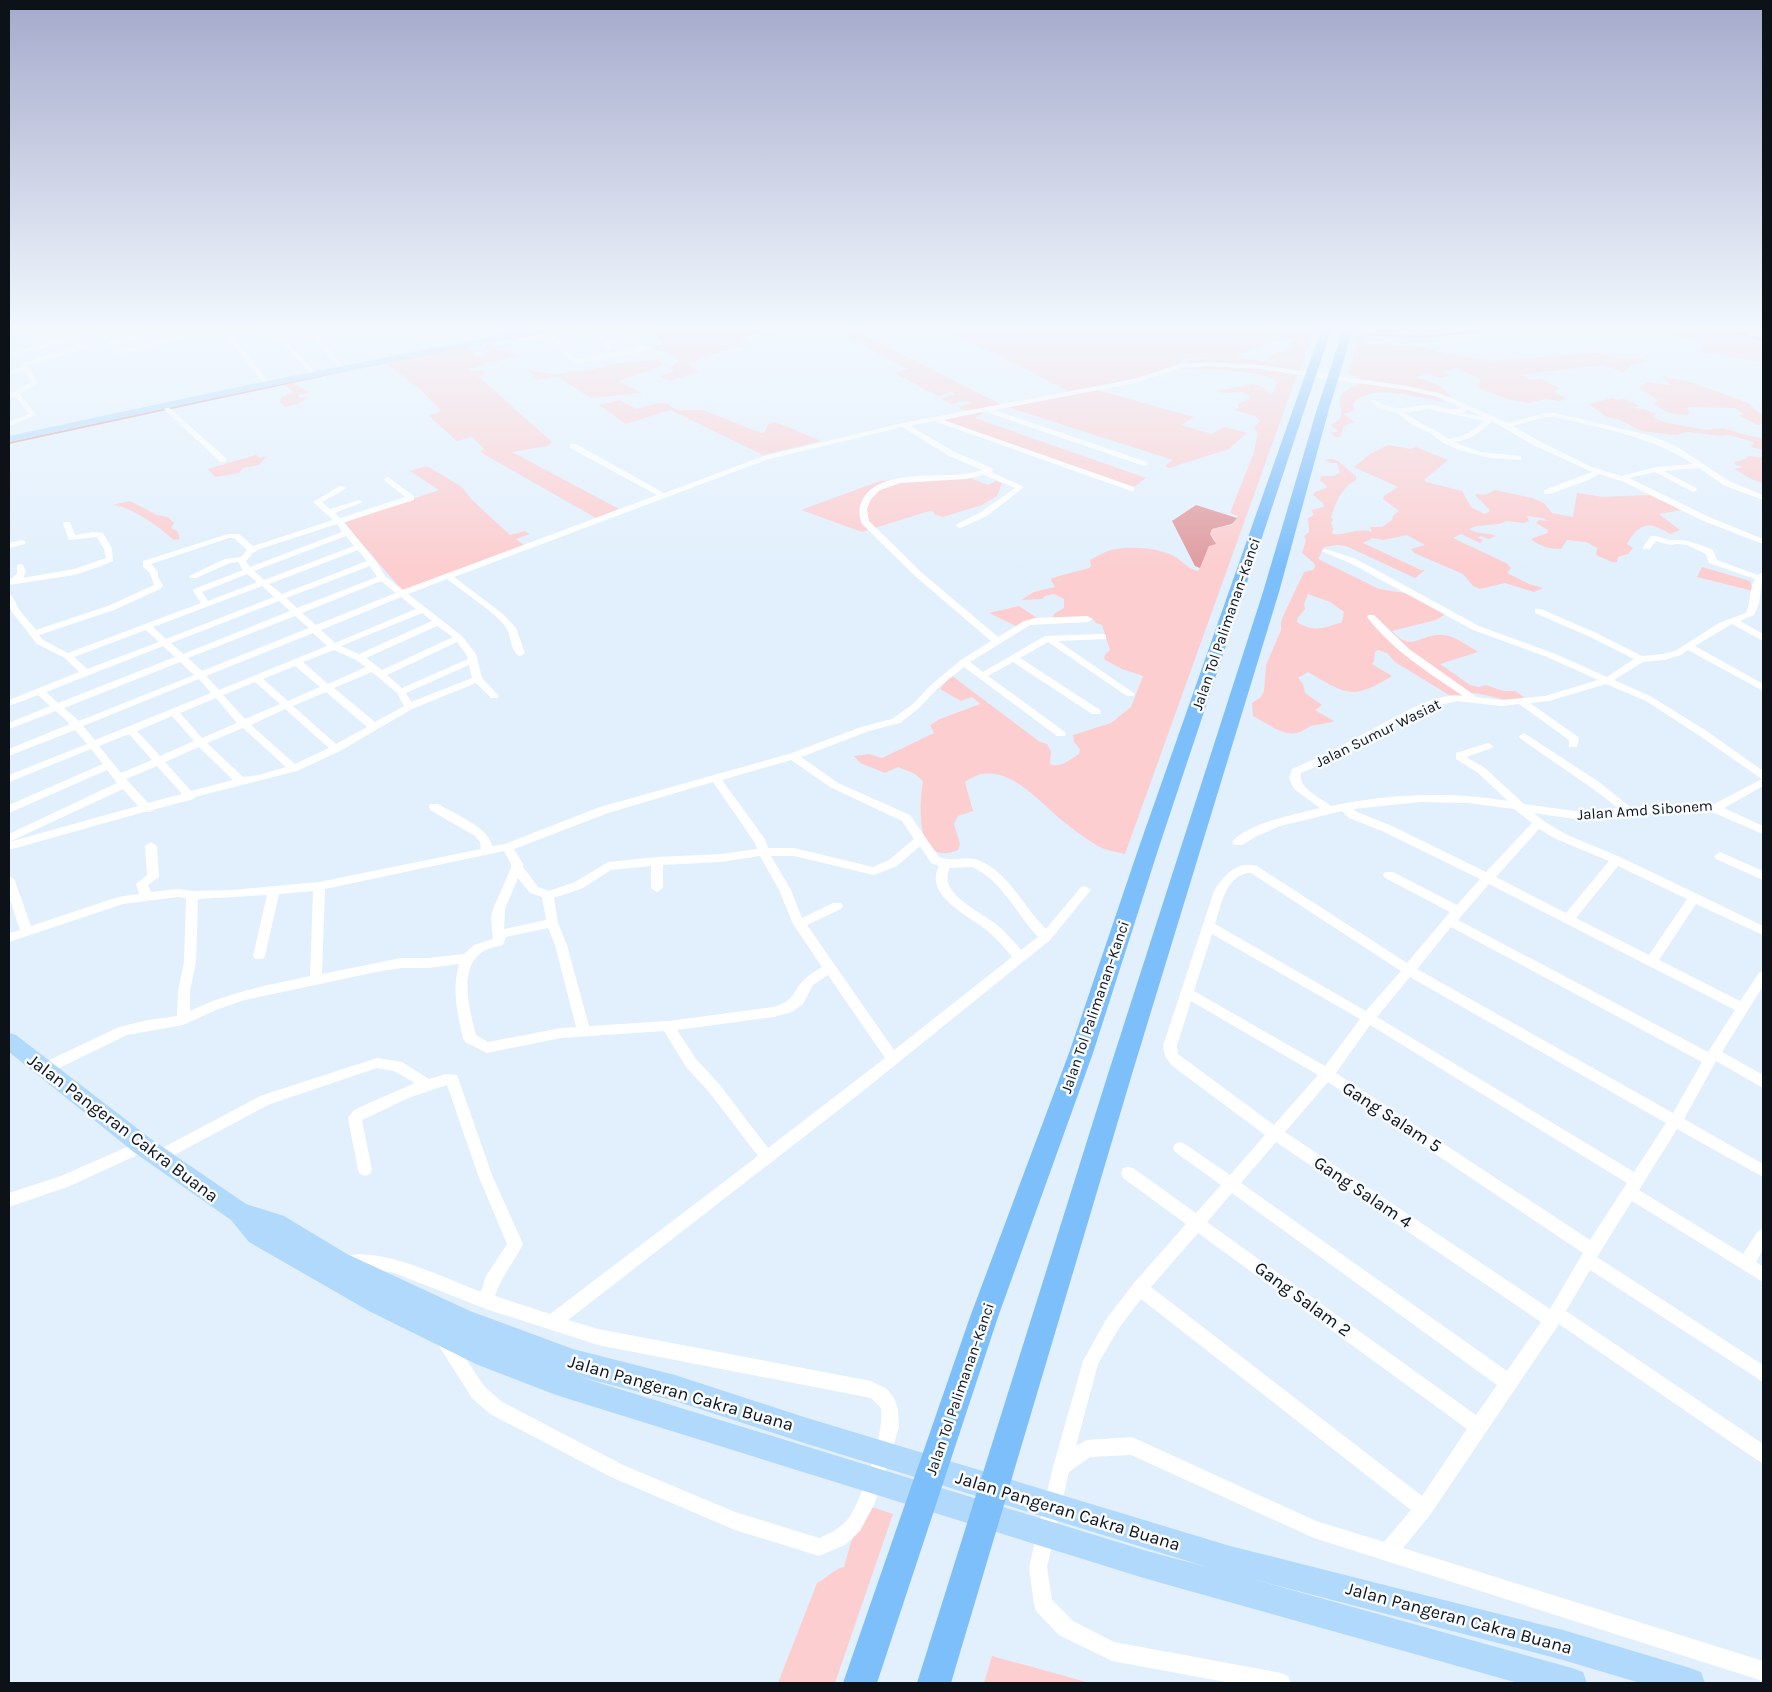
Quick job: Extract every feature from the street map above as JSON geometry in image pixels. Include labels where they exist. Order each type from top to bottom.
[{"type":"highway","name":"Jalan Tol Palimanan–Kanci","points":[[860,1683],[984,1317],[1080,1053],[1299,409]]},
{"type":"highway","name":"Jalan Tol Palimanan–Kanci","points":[[934,1683],[1120,1074],[1265,612],[1323,409]]},
{"type":"highway","points":[[1233,606],[1265,612]]},
{"type":"main road","points":[[9,439],[161,409]]},
{"type":"main road","name":"Jalan Pangeran Cakra Buana","points":[[9,1041],[150,1152],[239,1214],[257,1234],[355,1291],[487,1356],[556,1382],[1147,1565],[1572,1683]]},
{"type":"main road","name":"Jalan Pangeran Cakra Buana","points":[[239,1214],[276,1224],[339,1262],[464,1322],[573,1362],[675,1388],[804,1430],[1230,1560],[1563,1645],[1690,1683]]},
{"type":"street","points":[[9,424],[33,415],[28,409]]},
{"type":"street","points":[[167,409],[223,460]]},
{"type":"street","points":[[9,753],[448,576],[773,455],[903,425],[988,409],[997,414],[1144,464]]},
{"type":"street","points":[[1389,409],[1400,412],[1418,426],[1430,429],[1460,448],[1496,458],[1518,458]]},
{"type":"street","points":[[1400,412],[1418,409]]},
{"type":"street","points":[[1437,409],[1506,424],[1545,415],[1555,416],[1649,438],[1682,454],[1726,483],[1763,498]]},
{"type":"street","points":[[1454,413],[1465,409]]},
{"type":"street","points":[[1474,409],[1506,424],[1569,459],[1598,472],[1620,478],[1704,518],[1763,542]]},
{"type":"street","points":[[936,419],[1131,488]]},
{"type":"street","points":[[1445,440],[1463,439],[1480,429],[1489,420]]},
{"type":"street","points":[[903,425],[952,454],[989,470],[888,483],[868,497],[864,503],[862,515],[865,522],[918,574],[997,641]]},
{"type":"street","points":[[573,446],[663,495]]},
{"type":"street","points":[[1620,478],[1656,470],[1700,466]]},
{"type":"street","points":[[1656,470],[1693,490]]},
{"type":"street","points":[[960,526],[992,510],[1020,487],[984,472]]},
{"type":"street","points":[[1546,492],[1569,482],[1588,478],[1598,472]]},
{"type":"street","points":[[193,576],[228,561],[243,559],[252,550],[411,498],[388,479]]},
{"type":"street","points":[[343,488],[317,502],[339,521],[372,562],[382,578],[459,638],[467,647],[473,660],[477,679],[494,696]]},
{"type":"street","points":[[330,512],[359,502]]},
{"type":"street","points":[[10,584],[29,578],[75,572],[110,559],[108,549],[100,535],[93,534],[72,538],[67,524]]},
{"type":"street","points":[[206,605],[198,590],[347,533]]},
{"type":"street","points":[[34,634],[102,612],[157,587],[159,585],[154,572],[147,567],[146,563],[228,536],[236,536],[252,550]]},
{"type":"street","points":[[1647,547],[1654,538],[1670,543],[1684,542],[1710,552],[1713,560],[1762,576]]},
{"type":"street","points":[[9,546],[22,542]]},
{"type":"street","points":[[68,656],[264,584],[359,546]]},
{"type":"street","points":[[1325,551],[1353,561],[1476,628],[1550,655],[1668,709],[1763,781]]},
{"type":"street","points":[[243,559],[242,561],[247,570],[297,612],[333,646],[359,658],[401,692],[409,707]]},
{"type":"street","points":[[9,703],[372,562]]},
{"type":"street","points":[[10,584],[21,575],[20,567]]},
{"type":"street","points":[[448,576],[500,616],[511,628],[520,653]]},
{"type":"street","name":"Jalan Sumur Wasiat","points":[[1328,809],[1298,787],[1294,778],[1296,771],[1320,762],[1428,705],[1447,699],[1473,698],[1501,702],[1522,702],[1546,698],[1608,680],[1641,659],[1664,657],[1689,647],[1722,625],[1745,618],[1753,610],[1756,585],[1762,576]]},
{"type":"street","points":[[9,726],[382,578]]},
{"type":"street","points":[[9,598],[16,612],[40,642],[68,656],[85,673]]},
{"type":"street","points":[[9,779],[422,610]]},
{"type":"street","points":[[1538,611],[1591,634],[1641,659]]},
{"type":"street","points":[[1370,617],[1383,633],[1396,644],[1473,698]]},
{"type":"street","points":[[9,938],[122,900],[178,893],[192,896],[319,886],[507,847],[604,810],[793,756],[864,729],[896,721],[916,706],[935,686],[964,662],[1031,622],[1088,619]]},
{"type":"street","points":[[1733,621],[1763,638]]},
{"type":"street","points":[[359,658],[438,622]]},
{"type":"street","points":[[148,627],[200,675],[244,724],[293,768]]},
{"type":"street","points":[[982,676],[1048,638],[1103,637]]},
{"type":"street","points":[[9,838],[75,807],[159,762],[201,743],[326,689],[459,638]]},
{"type":"street","points":[[1048,638],[1130,694]]},
{"type":"street","points":[[1689,647],[1763,688]]},
{"type":"street","points":[[1014,658],[1096,712]]},
{"type":"street","points":[[401,692],[473,660]]},
{"type":"street","points":[[295,661],[326,689],[374,727]]},
{"type":"street","points":[[964,662],[1061,734]]},
{"type":"street","points":[[256,678],[336,749]]},
{"type":"street","points":[[9,846],[190,797],[241,781],[275,776],[336,749],[409,707],[477,679]]},
{"type":"street","points":[[39,691],[55,708],[77,725],[122,781],[147,808]]},
{"type":"street","points":[[1522,702],[1574,739],[1573,745]]},
{"type":"street","points":[[174,712],[201,743],[241,781]]},
{"type":"street","points":[[131,730],[190,797]]},
{"type":"street","points":[[1524,736],[1554,759],[1595,784],[1628,810]]},
{"type":"street","points":[[1488,746],[1460,755],[1461,759],[1481,770],[1529,814],[1560,836],[1616,860],[1763,930]]},
{"type":"street","points":[[793,756],[816,774],[834,784],[906,818],[932,858],[946,864],[973,863],[980,866],[1010,892],[1032,924],[1046,937]]},
{"type":"street","points":[[9,808],[110,765]]},
{"type":"street","points":[[716,778],[761,842],[763,852],[785,890],[795,917],[893,1059]]},
{"type":"street","name":"Jalan Amd Sibonem","points":[[1238,842],[1247,835],[1263,828],[1328,809],[1347,810],[1363,803],[1438,799],[1493,802],[1529,814],[1605,815],[1628,810],[1670,811],[1713,808],[1763,781]]},
{"type":"street","points":[[75,807],[87,824]]},
{"type":"street","points":[[434,807],[479,833],[486,841],[487,852]]},
{"type":"street","points":[[1713,808],[1763,830]]},
{"type":"street","points":[[1347,810],[1488,878],[1742,1008]]},
{"type":"street","points":[[1281,1683],[1112,1651],[1066,1628],[1043,1604],[1038,1567],[1062,1467],[1091,1361],[1112,1322],[1274,1132],[1327,1074],[1368,1018],[1488,878],[1529,814]]},
{"type":"street","points":[[507,847],[517,864],[517,868],[534,890],[549,895],[579,885],[608,866],[657,861],[721,858],[763,852],[807,854],[821,860],[874,871],[893,863],[920,840]]},
{"type":"street","points":[[146,896],[142,884],[153,877],[151,846]]},
{"type":"street","points":[[1720,856],[1763,876]]},
{"type":"street","points":[[1568,919],[1616,860]]},
{"type":"street","points":[[657,861],[657,888]]},
{"type":"street","points":[[946,864],[939,872],[939,881],[946,891],[958,903],[1002,936],[1020,958]]},
{"type":"street","points":[[517,868],[498,912],[499,942],[478,948],[467,958],[460,981],[459,994],[470,1038],[487,1048],[562,1033],[668,1026],[774,1012],[787,1008],[798,1000],[809,982],[830,968]]},
{"type":"street","points":[[1188,993],[1220,891],[1233,873],[1239,869],[1253,869],[1409,970],[1676,1120],[1763,1172]]},
{"type":"street","points":[[1389,875],[1454,916],[1712,1057],[1763,1082]]},
{"type":"street","points":[[9,881],[27,931]]},
{"type":"street","points":[[316,979],[315,961],[319,886]]},
{"type":"street","points":[[259,956],[274,890]]},
{"type":"street","points":[[552,1322],[893,1059],[1046,937],[1085,890]]},
{"type":"street","points":[[549,895],[552,923],[561,945],[584,1031]]},
{"type":"street","points":[[183,1020],[184,991],[190,962],[192,896]]},
{"type":"street","points":[[1651,962],[1694,897]]},
{"type":"street","points":[[800,924],[837,906]]},
{"type":"street","points":[[500,934],[552,923]]},
{"type":"street","points":[[1209,926],[1368,1018],[1633,1186],[1763,1275]]},
{"type":"street","points":[[44,1069],[124,1031],[183,1020],[212,1006],[244,995],[376,966],[401,963],[429,963],[467,958]]},
{"type":"street","points":[[1388,1552],[1424,1509],[1554,1316],[1590,1255],[1691,1096],[1742,1008],[1761,983]]},
{"type":"street","name":"Gang Salam 4","points":[[1188,993],[1170,1046],[1172,1056],[1176,1061],[1274,1132],[1763,1454]]},
{"type":"street","name":"Gang Salam 5","points":[[1188,993],[1327,1074],[1763,1374]]},
{"type":"street","points":[[668,1026],[691,1063],[718,1094],[767,1157]]},
{"type":"street","points":[[9,1200],[150,1152],[265,1100],[377,1062],[389,1062],[402,1067],[427,1084]]},
{"type":"street","points":[[365,1170],[355,1118],[363,1112],[427,1084],[446,1078],[452,1079],[502,1220],[515,1244],[492,1281],[486,1300]]},
{"type":"street","points":[[1180,1148],[1508,1382]]},
{"type":"street","name":"Gang Salam 2","points":[[1128,1172],[1478,1427]]},
{"type":"street","points":[[1746,1264],[1763,1236]]},
{"type":"street","points":[[339,1262],[367,1261],[395,1266],[486,1300],[598,1337],[859,1386],[884,1396],[890,1409],[890,1427],[863,1511],[855,1525],[831,1544],[819,1547],[736,1521],[616,1471],[496,1408],[478,1392],[437,1333]]},
{"type":"street","points":[[1140,1288],[1424,1509]]},
{"type":"street","points":[[1062,1467],[1087,1449],[1132,1446],[1314,1529],[1763,1670]]},
{"type":"shaded area","points":[[162,409],[172,409],[9,444],[9,442]]},
{"type":"shaded area","points":[[439,409],[515,409],[552,442],[548,446],[512,452],[619,509],[596,518],[480,452],[484,449],[472,437],[457,441],[429,416],[441,411]]},
{"type":"shaded area","points":[[605,409],[703,410],[761,433],[765,432],[768,424],[776,422],[821,441],[763,455],[670,410],[626,424]]},
{"type":"shaded area","points":[[962,409],[983,409],[968,412]]},
{"type":"shaded area","points":[[1013,409],[1165,409],[1194,417],[1181,425],[1212,434],[1224,427],[1247,433],[1229,449],[1169,468],[1165,466],[1173,460]]},
{"type":"shaded area","points":[[1285,409],[1125,854],[1106,850],[1096,845],[1059,818],[1028,790],[1004,776],[991,774],[978,775],[965,782],[973,811],[958,816],[954,824],[960,844],[958,850],[944,853],[934,850],[927,843],[923,832],[921,805],[923,781],[915,774],[898,767],[885,773],[860,763],[854,756],[869,754],[882,758],[934,733],[930,725],[940,719],[980,704],[972,697],[961,701],[940,689],[951,675],[1040,742],[1047,744],[1051,752],[1050,764],[1054,765],[1065,763],[1079,754],[1080,749],[1074,742],[1073,735],[1111,723],[1131,707],[1143,676],[1122,669],[1105,660],[1104,656],[1110,650],[1102,625],[1096,623],[1092,618],[1052,618],[1054,614],[1064,608],[1064,599],[1054,594],[1045,596],[1042,599],[1021,600],[1034,592],[1055,587],[1051,580],[1052,578],[1089,568],[1091,566],[1090,560],[1116,549],[1154,549],[1174,556],[1191,569],[1198,571],[1209,546],[1215,540],[1210,534],[1212,529],[1232,525],[1238,516],[1230,513],[1253,455],[1258,434],[1254,428],[1260,421],[1255,416],[1234,410]]},
{"type":"shaded area","points":[[1341,409],[1355,409],[1344,414],[1354,422],[1343,427],[1341,437],[1335,437],[1331,433],[1339,431],[1331,426],[1341,418]]},
{"type":"shaded area","points":[[1596,409],[1644,409],[1656,414],[1652,417],[1664,422],[1705,430],[1722,428],[1762,438],[1763,450],[1751,447],[1753,442],[1729,435],[1721,436],[1688,432],[1676,435],[1641,431],[1620,420],[1607,417]]},
{"type":"shaded area","points":[[1661,409],[1687,409],[1689,412],[1688,415],[1666,412]]},
{"type":"shaded area","points":[[1736,409],[1755,409],[1763,416],[1761,425],[1757,425],[1739,415],[1744,414]]},
{"type":"shaded area","points":[[979,412],[983,413],[975,418],[1146,478],[1134,487],[940,419]]},
{"type":"shaded area","points":[[1388,445],[1411,449],[1416,447],[1448,460],[1424,480],[1462,491],[1471,507],[1484,514],[1489,512],[1489,509],[1475,495],[1485,495],[1495,490],[1532,498],[1544,503],[1552,513],[1573,517],[1577,493],[1603,497],[1650,495],[1682,510],[1659,514],[1680,530],[1670,534],[1656,527],[1646,526],[1641,528],[1636,531],[1627,544],[1633,548],[1628,554],[1618,557],[1617,562],[1612,562],[1596,555],[1597,548],[1586,542],[1567,540],[1561,549],[1549,548],[1538,544],[1531,539],[1547,533],[1548,530],[1536,523],[1539,520],[1549,521],[1542,518],[1527,516],[1529,521],[1524,523],[1507,521],[1469,529],[1496,536],[1489,539],[1481,536],[1478,538],[1483,540],[1480,543],[1461,534],[1453,538],[1506,563],[1511,568],[1507,573],[1529,584],[1543,588],[1534,592],[1505,583],[1480,589],[1473,586],[1463,574],[1414,553],[1411,549],[1425,545],[1407,535],[1383,540],[1373,538],[1363,543],[1421,570],[1425,570],[1415,578],[1346,546],[1324,547],[1318,559],[1379,589],[1411,594],[1446,614],[1436,620],[1392,631],[1399,637],[1411,642],[1434,635],[1447,635],[1456,639],[1478,652],[1440,664],[1470,685],[1479,687],[1486,685],[1503,691],[1515,691],[1524,697],[1506,700],[1476,693],[1460,696],[1449,695],[1395,662],[1387,653],[1378,650],[1375,652],[1372,664],[1392,676],[1367,689],[1358,692],[1341,690],[1308,672],[1298,678],[1303,684],[1305,693],[1322,705],[1315,710],[1334,721],[1312,726],[1300,732],[1288,733],[1270,726],[1253,716],[1252,703],[1261,697],[1264,691],[1266,665],[1281,630],[1281,622],[1285,612],[1304,572],[1313,570],[1315,567],[1314,563],[1302,553],[1306,540],[1304,536],[1309,532],[1308,518],[1314,515],[1311,510],[1324,507],[1323,503],[1313,495],[1315,492],[1326,488],[1326,485],[1320,481],[1321,476],[1334,476],[1340,473],[1337,463],[1330,463],[1325,460],[1334,459],[1338,461],[1356,476],[1356,480],[1346,487],[1335,506],[1331,517],[1333,520],[1331,523],[1333,528],[1332,534],[1361,530],[1372,532],[1370,527],[1382,527],[1392,520],[1393,516],[1399,511],[1383,499],[1384,496],[1398,487],[1354,467],[1370,454]],"holes":[[[1308,594],[1330,602],[1344,612],[1342,622],[1325,628],[1309,627],[1297,622],[1297,619],[1305,609],[1304,604]]]},
{"type":"shaded area","points":[[256,455],[260,458],[267,456],[259,465],[243,468],[239,473],[215,477],[208,469]]},
{"type":"shaded area","points":[[1750,456],[1763,458],[1763,483],[1751,479],[1734,469],[1743,467],[1736,465],[1734,462]]},
{"type":"shaded area","points":[[427,466],[462,487],[472,500],[510,535],[525,531],[530,534],[516,539],[524,545],[402,590],[344,523],[439,490],[410,471]]},
{"type":"shaded area","points":[[959,474],[988,485],[996,481],[1002,483],[997,496],[982,505],[943,517],[936,515],[932,511],[926,512],[862,532],[801,510],[880,481]]},
{"type":"shaded area","points":[[130,501],[157,515],[168,517],[174,523],[171,528],[177,531],[180,539],[174,540],[153,523],[128,509],[112,505]]},
{"type":"shaded area","points":[[1196,505],[1237,518],[1232,524],[1212,529],[1210,534],[1216,544],[1209,546],[1200,568],[1195,566],[1172,521]]},
{"type":"shaded area","points":[[1702,567],[1750,581],[1753,591],[1697,577]]},
{"type":"shaded area","points":[[1019,606],[1037,618],[1018,627],[989,613]]},
{"type":"shaded area","points":[[869,1506],[893,1514],[835,1683],[778,1683],[817,1583],[844,1567],[851,1542]]},
{"type":"shaded area","points":[[992,1656],[1090,1683],[984,1683]]}]
